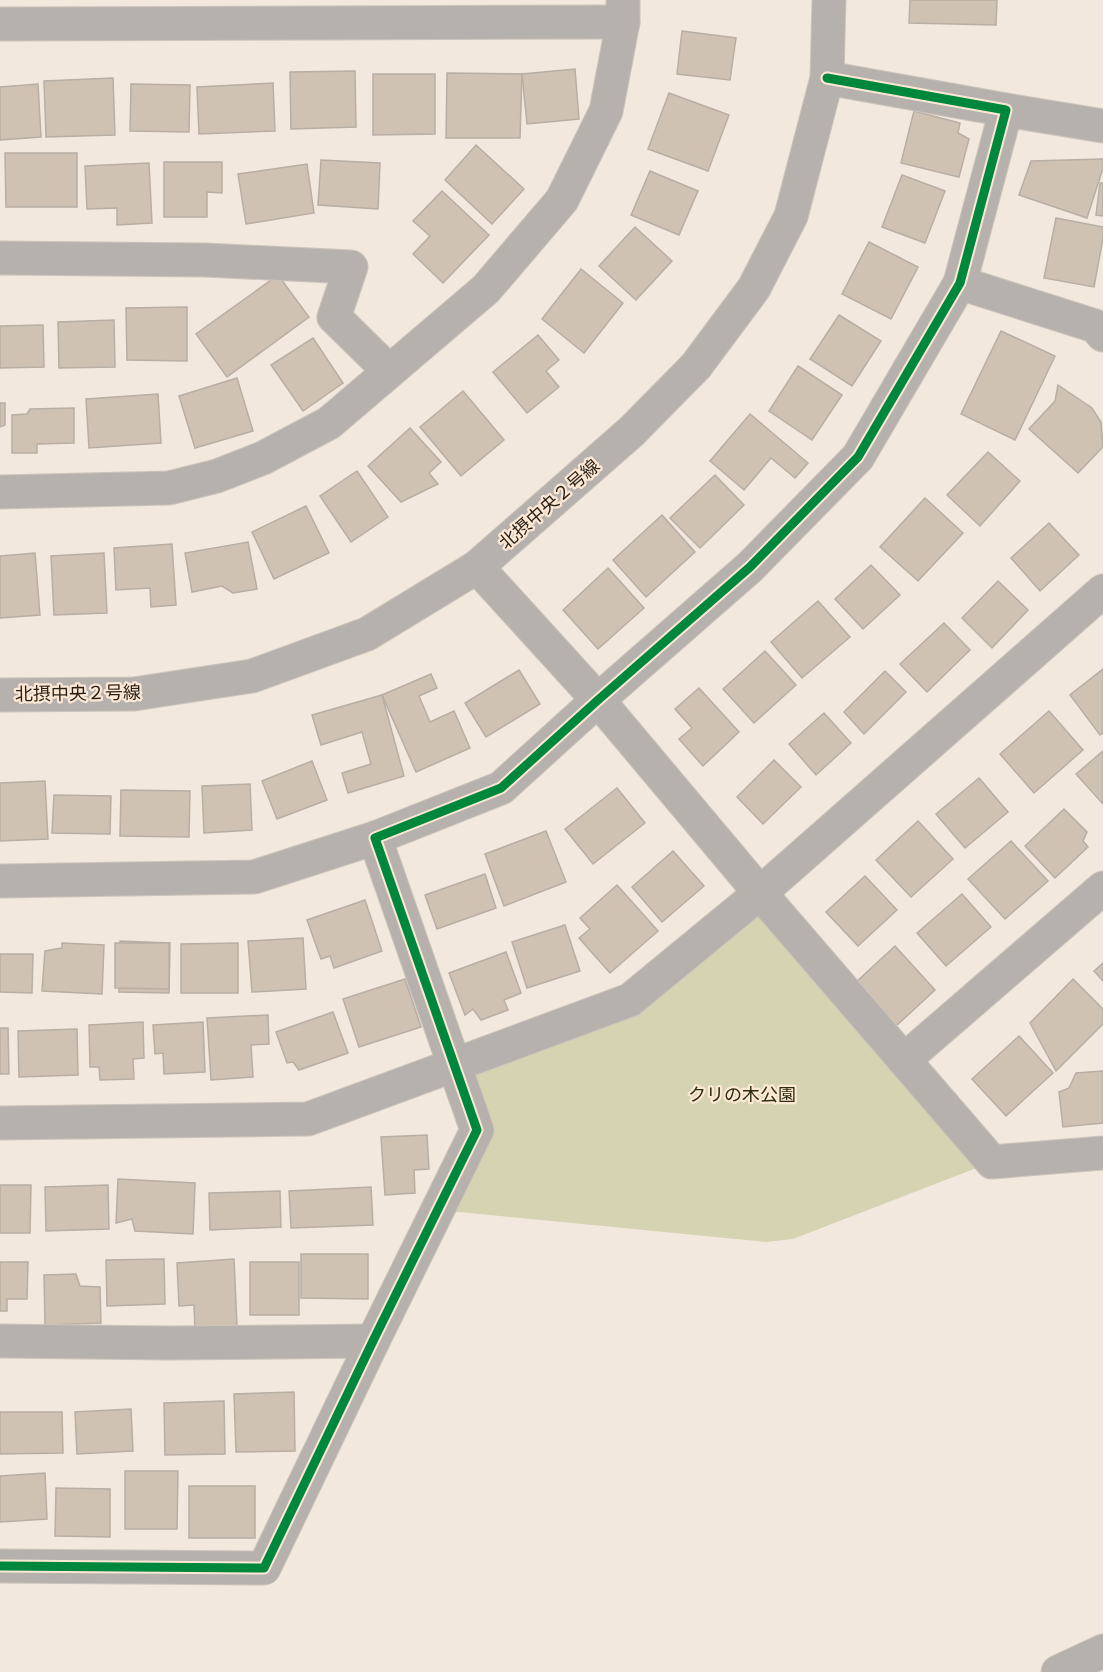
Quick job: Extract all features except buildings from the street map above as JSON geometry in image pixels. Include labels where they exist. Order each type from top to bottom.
[{"type":"street","name":"北摂中央２号線","points":[[0,695],[134,694],[252,676],[367,634],[477,567],[632,432],[696,366],[754,288],[791,216],[827,78],[829,0]]},
{"type":"street","points":[[0,24],[623,11],[606,111],[562,200],[486,289],[388,370],[329,423],[262,458],[217,476],[170,488],[0,492]]},
{"type":"street","points":[[827,78],[1103,126]]},
{"type":"street","points":[[0,881],[254,877],[375,838],[501,788],[750,567],[858,457],[960,283],[1006,110]]},
{"type":"street","points":[[0,258],[205,260],[351,267],[334,317],[388,370]]},
{"type":"street","points":[[960,283],[1095,326],[1103,335]]},
{"type":"street","points":[[477,567],[598,700],[760,893],[992,1162],[1103,1153]]},
{"type":"street","points":[[0,1124],[308,1119],[630,1000],[760,893],[1103,591]]},
{"type":"street","points":[[0,1566],[264,1568],[477,1130],[375,838]]},
{"type":"street","points":[[904,1060],[1103,888]]},
{"type":"street","points":[[0,1341],[373,1341]]},
{"type":"street","points":[[1058,1672],[1103,1651]]},
{"type":"green space","name":"クリの木公園","points":[[760,893],[992,1162],[793,1239],[766,1242],[438,1210],[477,1130],[453,1066],[630,1000]]},
{"type":"cycle path","points":[[0,1566],[264,1568],[477,1130],[375,838],[501,788],[750,567],[858,457],[960,283],[1006,110],[827,78]]}]
